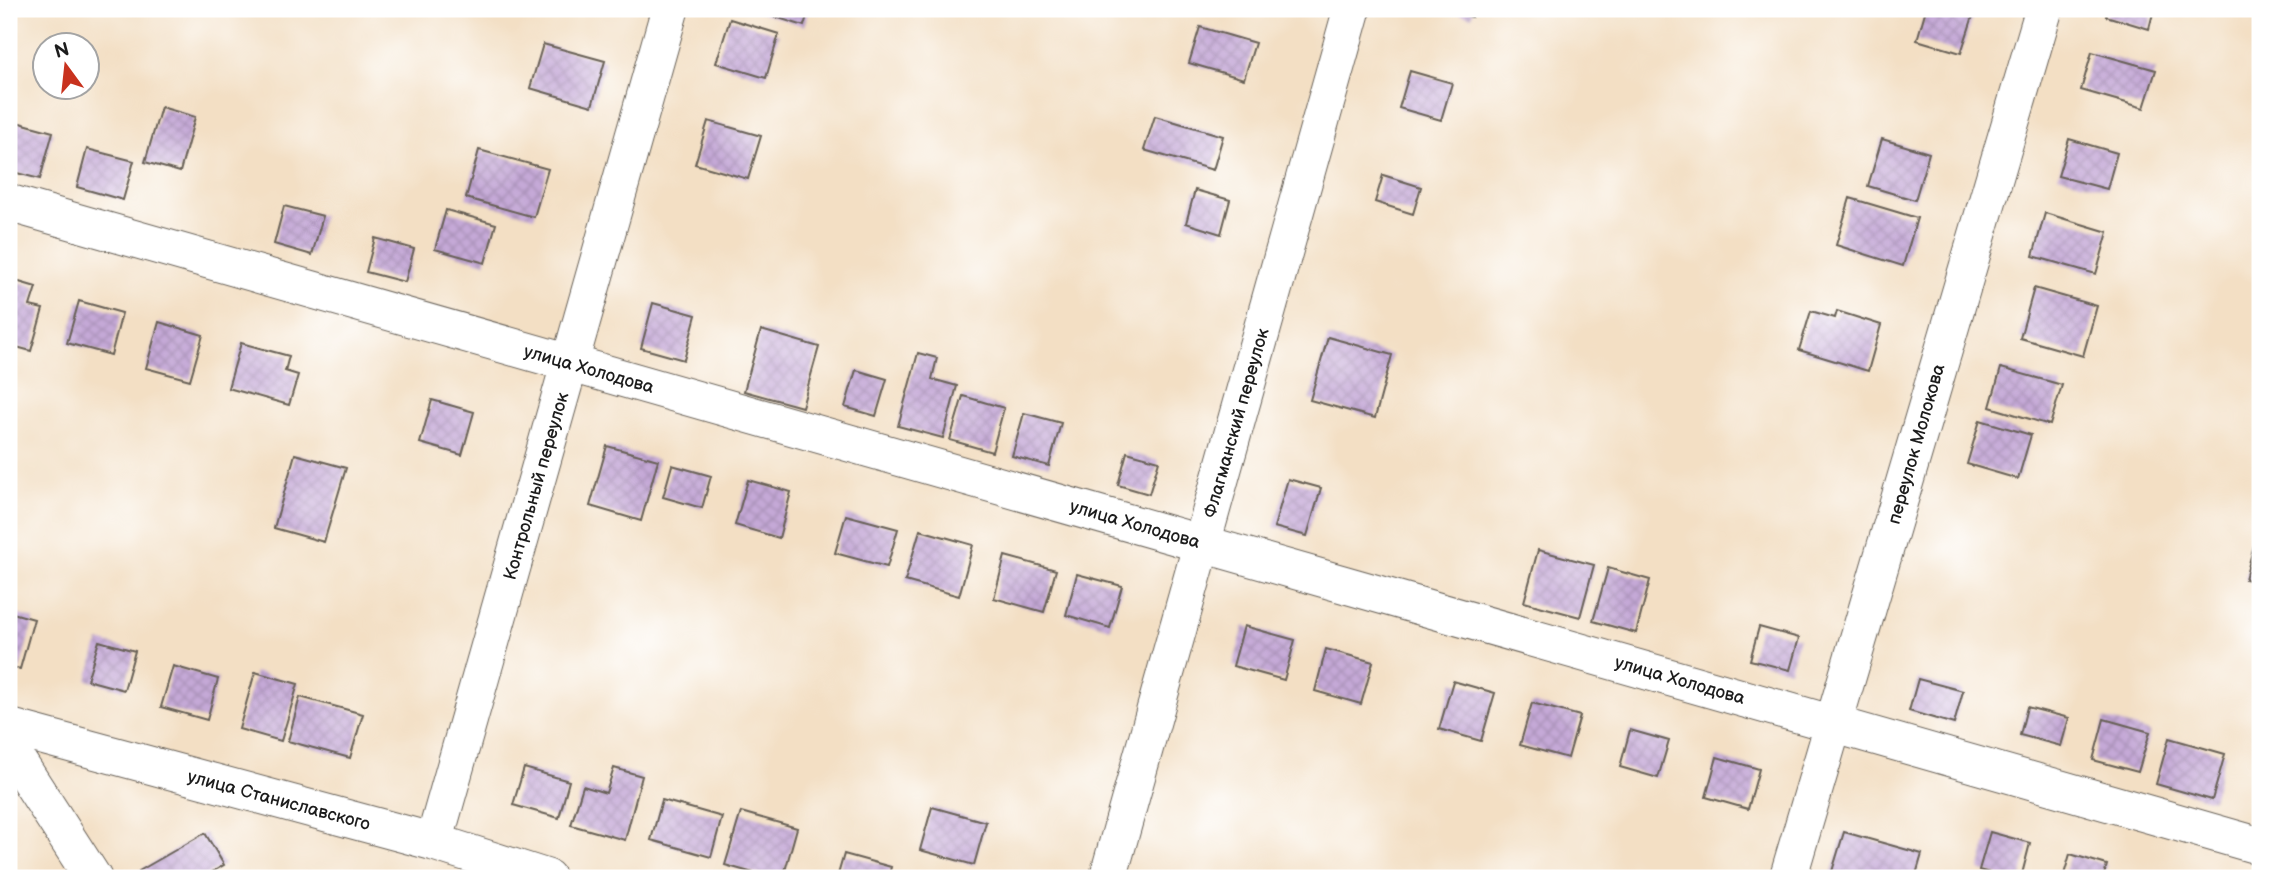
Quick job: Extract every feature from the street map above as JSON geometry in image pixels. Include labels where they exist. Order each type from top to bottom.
[{"type":"street","name":"Контрольный переулок","points":[[434,842],[670,9]]},
{"type":"street","name":"Флагманский переулок","points":[[1108,878],[1352,9]]},
{"type":"street","name":"переулок Молокова","points":[[1788,878],[2044,9]]},
{"type":"street","name":"улица Холодова","points":[[9,203],[2260,846]]},
{"type":"street","name":"улица Станиславского","points":[[9,727],[434,842],[547,878]]},
{"type":"street","points":[[9,748],[93,878]]},
{"type":"building","points":[[749,9],[809,9],[804,26]]},
{"type":"building","points":[[1445,9],[1474,9],[1472,17]]},
{"type":"building","points":[[1926,9],[1950,9],[1973,16],[1961,53],[1917,40]]},
{"type":"building","points":[[2108,9],[2154,9],[2149,29],[2106,16]]},
{"type":"building","points":[[730,19],[779,34],[766,78],[716,63]]},
{"type":"building","points":[[1200,27],[1255,43],[1244,79],[1189,63]]},
{"type":"building","points":[[543,44],[605,61],[592,106],[530,88]]},
{"type":"building","points":[[2092,52],[2156,70],[2144,108],[2081,90]]},
{"type":"building","points":[[1410,71],[1452,83],[1441,120],[1399,108]]},
{"type":"building","points":[[161,107],[195,117],[180,172],[145,162]]},
{"type":"building","points":[[1155,116],[1223,136],[1213,170],[1144,150]]},
{"type":"building","points":[[9,120],[53,132],[40,179],[9,171]]},
{"type":"building","points":[[708,121],[761,136],[748,179],[695,164]]},
{"type":"building","points":[[1882,139],[1929,153],[1915,200],[1868,186]]},
{"type":"building","points":[[2069,139],[2117,153],[2107,189],[2058,176]]},
{"type":"building","points":[[87,149],[134,161],[123,200],[77,187]]},
{"type":"building","points":[[479,150],[548,169],[534,217],[466,198]]},
{"type":"building","points":[[1383,175],[1421,187],[1413,214],[1375,202]]},
{"type":"building","points":[[1195,190],[1230,200],[1221,234],[1186,223]]},
{"type":"building","points":[[1850,198],[1917,218],[1903,266],[1836,245]]},
{"type":"building","points":[[284,206],[323,216],[312,255],[274,244]]},
{"type":"building","points":[[446,210],[496,224],[485,263],[435,249]]},
{"type":"building","points":[[2045,213],[2108,232],[2096,274],[2033,256]]},
{"type":"building","points":[[375,238],[414,249],[405,282],[366,272]]},
{"type":"building","points":[[9,279],[36,287],[30,306],[43,309],[31,351],[9,345]]},
{"type":"building","points":[[2034,288],[2097,306],[2083,356],[2020,338]]},
{"type":"building","points":[[79,301],[122,313],[111,355],[67,343]]},
{"type":"building","points":[[653,303],[696,315],[684,360],[641,348]]},
{"type":"building","points":[[1811,311],[1835,318],[1837,311],[1881,325],[1868,371],[1799,350]]},
{"type":"building","points":[[159,322],[203,335],[190,380],[146,368]]},
{"type":"building","points":[[761,330],[819,347],[802,407],[744,391]]},
{"type":"building","points":[[1328,337],[1392,355],[1375,418],[1310,400]]},
{"type":"building","points":[[241,343],[289,356],[285,371],[298,375],[289,405],[228,388]]},
{"type":"building","points":[[918,353],[937,358],[932,379],[957,386],[943,438],[898,426]]},
{"type":"building","points":[[2001,368],[2062,385],[2050,425],[1990,407]]},
{"type":"building","points":[[856,370],[887,379],[876,416],[845,407]]},
{"type":"building","points":[[963,396],[1004,408],[992,452],[950,440]]},
{"type":"building","points":[[432,400],[474,412],[462,455],[420,443]]},
{"type":"building","points":[[1024,413],[1061,423],[1049,466],[1012,456]]},
{"type":"building","points":[[1980,420],[2031,435],[2018,479],[1967,464]]},
{"type":"building","points":[[607,446],[658,460],[641,521],[590,506]]},
{"type":"building","points":[[1127,452],[1159,461],[1149,494],[1118,485]]},
{"type":"building","points":[[295,454],[346,468],[324,542],[274,528]]},
{"type":"building","points":[[672,465],[711,476],[702,508],[663,497]]},
{"type":"building","points":[[1288,479],[1321,488],[1307,536],[1274,527]]},
{"type":"building","points":[[748,480],[791,492],[779,538],[735,525]]},
{"type":"building","points":[[846,515],[898,529],[887,567],[835,553]]},
{"type":"building","points":[[2260,526],[2260,583],[2245,579]]},
{"type":"building","points":[[920,530],[973,545],[959,596],[905,581]]},
{"type":"building","points":[[1538,550],[1594,565],[1580,617],[1524,602]]},
{"type":"building","points":[[1005,556],[1056,570],[1044,612],[994,598]]},
{"type":"building","points":[[1608,568],[1650,580],[1636,633],[1593,621]]},
{"type":"building","points":[[1077,574],[1122,586],[1110,628],[1066,615]]},
{"type":"building","points":[[9,612],[34,619],[20,669],[9,666]]},
{"type":"building","points":[[1244,626],[1295,640],[1284,680],[1233,666]]},
{"type":"building","points":[[1759,627],[1799,638],[1790,670],[1750,660]]},
{"type":"building","points":[[99,641],[135,651],[124,690],[87,680]]},
{"type":"building","points":[[1326,649],[1373,662],[1361,704],[1315,691]]},
{"type":"building","points":[[173,666],[218,679],[207,720],[161,707]]},
{"type":"building","points":[[255,672],[298,684],[281,741],[239,729]]},
{"type":"building","points":[[1918,679],[1963,691],[1954,724],[1909,711]]},
{"type":"building","points":[[1453,681],[1495,693],[1481,741],[1439,729]]},
{"type":"building","points":[[300,697],[363,714],[350,758],[288,741]]},
{"type":"building","points":[[1532,703],[1580,716],[1568,758],[1520,745]]},
{"type":"building","points":[[2027,707],[2069,718],[2061,746],[2020,735]]},
{"type":"building","points":[[2104,719],[2150,732],[2138,772],[2093,760]]},
{"type":"building","points":[[1630,730],[1669,741],[1658,778],[1620,767]]},
{"type":"building","points":[[2169,738],[2225,754],[2212,800],[2156,784]]},
{"type":"building","points":[[1717,757],[1759,769],[1748,809],[1706,797]]},
{"type":"building","points":[[524,768],[569,781],[559,818],[513,805]]},
{"type":"building","points":[[614,768],[642,776],[625,840],[571,825],[583,786],[606,793]]},
{"type":"building","points":[[662,800],[722,817],[711,857],[651,840]]},
{"type":"building","points":[[932,807],[986,822],[974,865],[920,850]]},
{"type":"building","points":[[741,812],[797,828],[783,878],[771,878],[725,865]]},
{"type":"building","points":[[1844,832],[1922,854],[1915,878],[1830,878]]},
{"type":"building","points":[[1990,832],[2030,843],[2021,878],[2007,878],[1979,870]]},
{"type":"building","points":[[205,833],[224,865],[202,878],[143,878],[139,871]]},
{"type":"building","points":[[844,854],[891,867],[888,878],[837,878]]},
{"type":"building","points":[[2070,854],[2107,865],[2103,878],[2063,878]]}]
